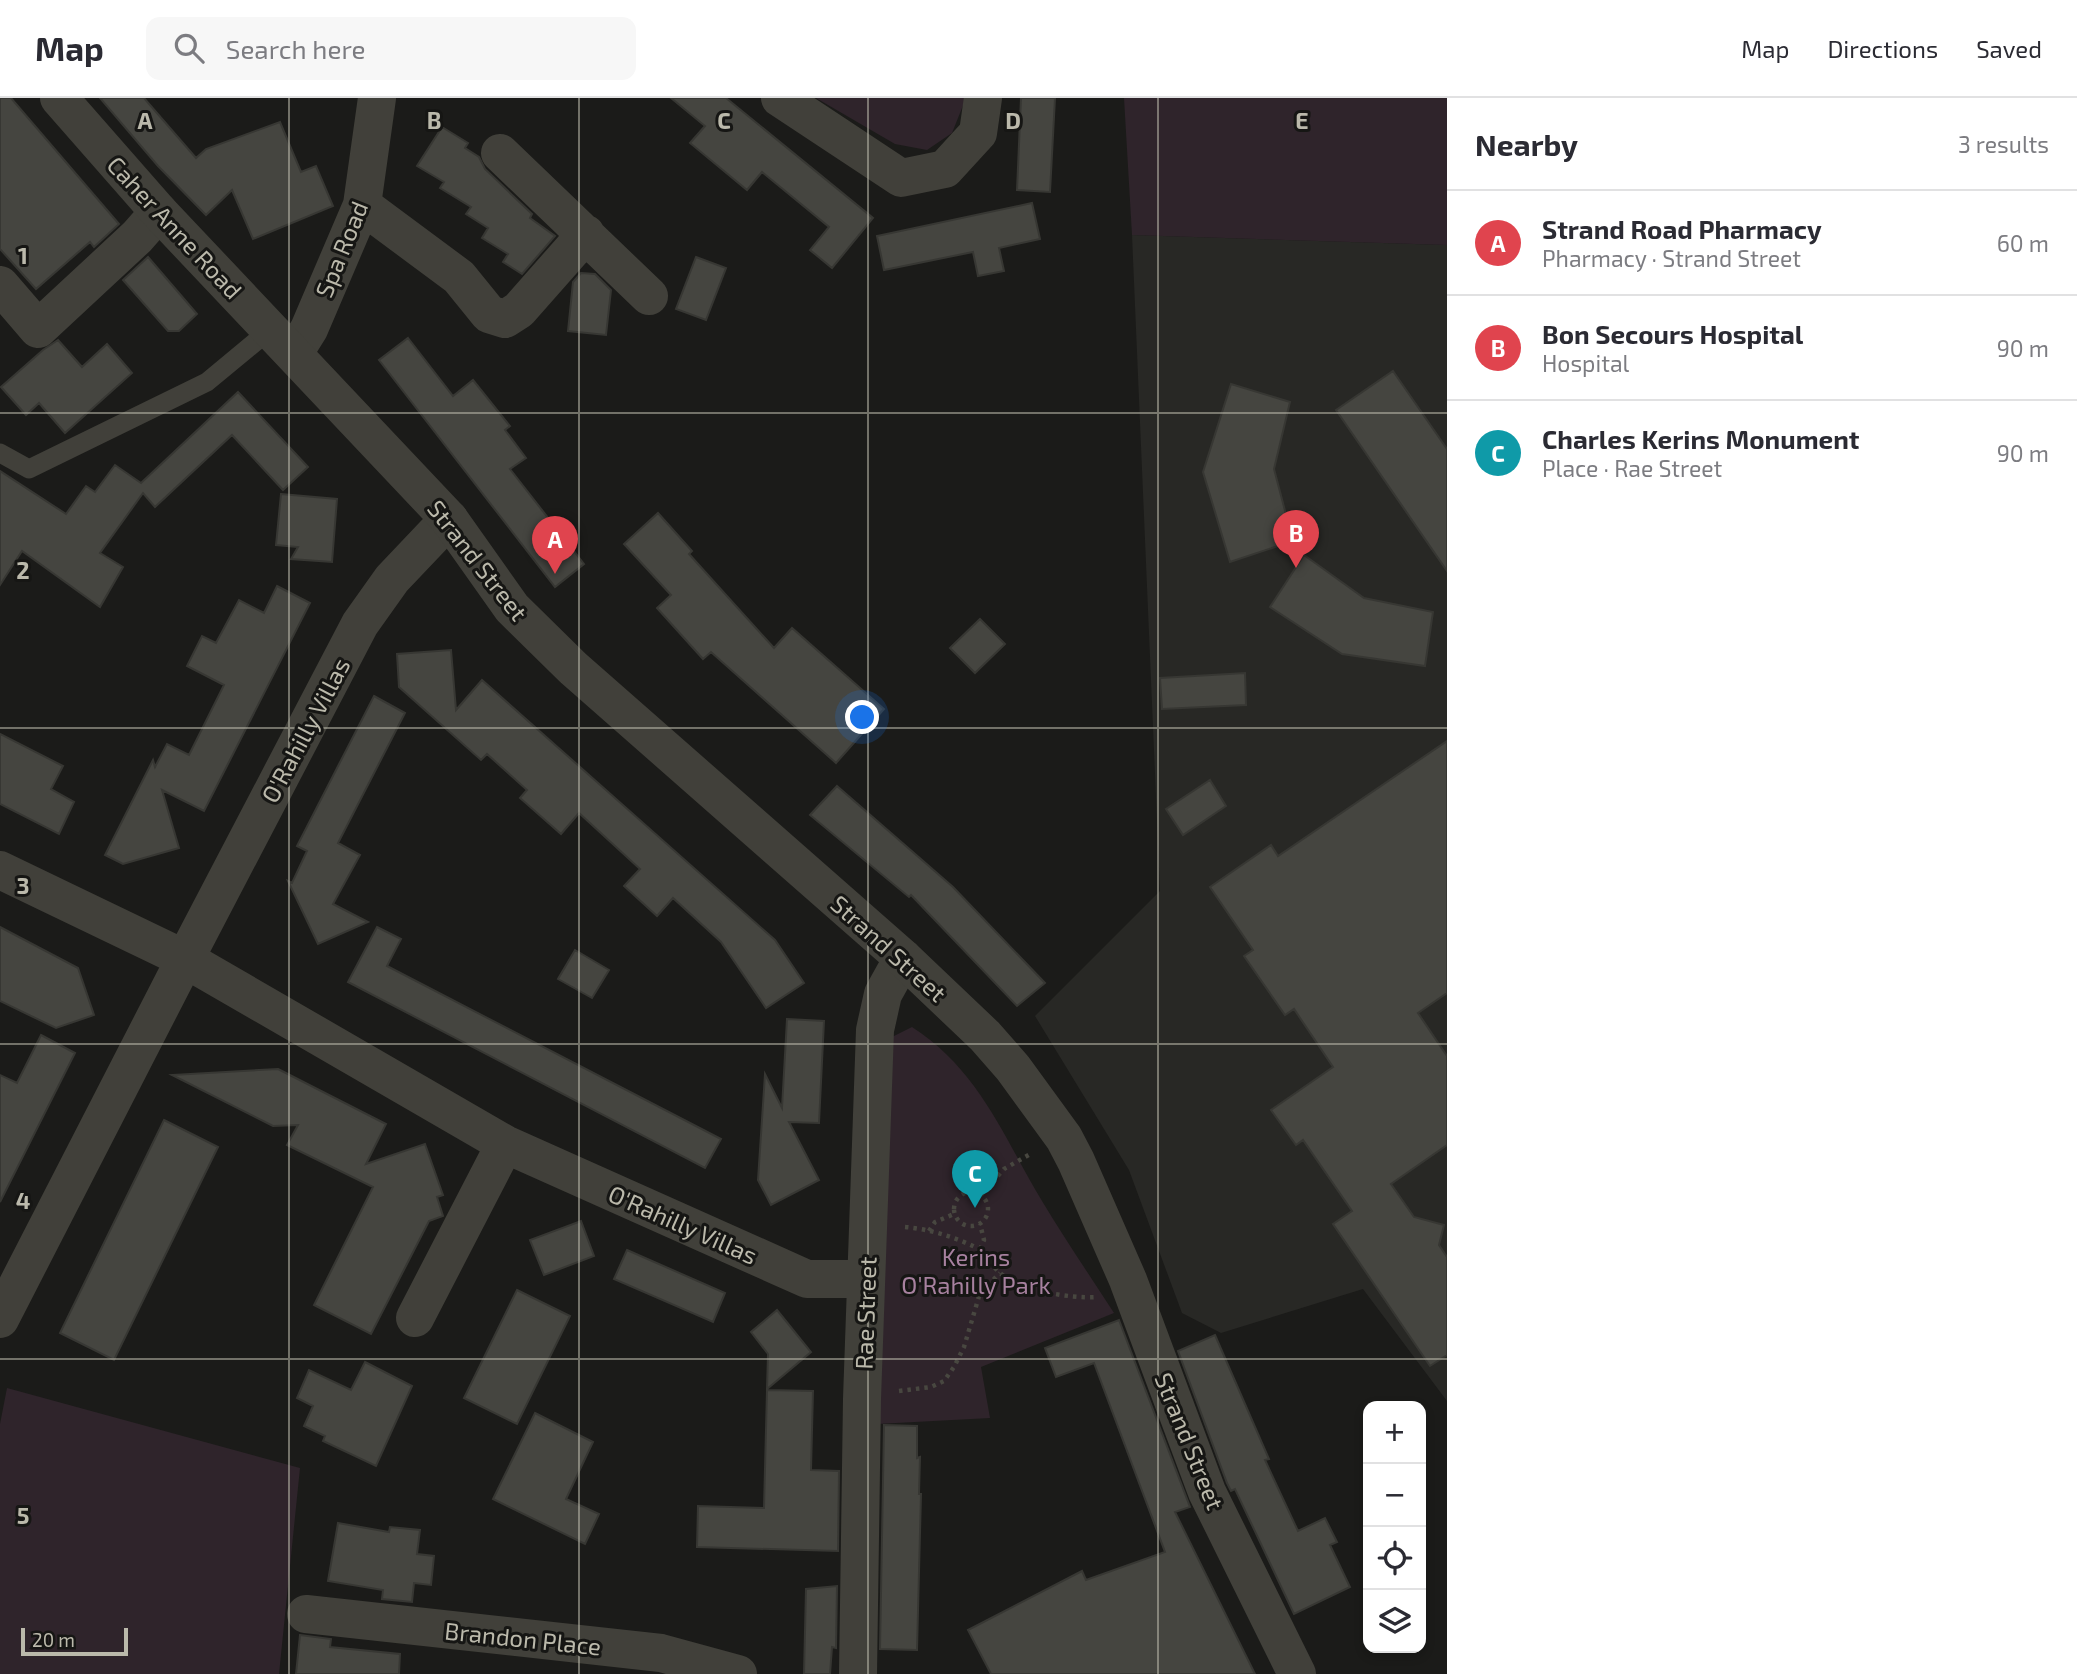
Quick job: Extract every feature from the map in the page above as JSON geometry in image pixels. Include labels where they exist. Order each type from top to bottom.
[{"type":"street","name":"Caher Anne Road","points":[[59,98],[159,212],[283,341]]},
{"type":"street","name":"Spa Road","points":[[283,341],[309,329],[362,205],[377,98]]},
{"type":"street","points":[[780,98],[901,178],[945,169],[978,133],[983,98]]},
{"type":"street","points":[[500,153],[649,296]]},
{"type":"street","points":[[362,205],[459,277],[489,314],[506,319],[519,310],[586,234]]},
{"type":"street","points":[[0,285],[38,328],[137,237],[159,212]]},
{"type":"street","name":"Strand Street","points":[[283,341],[449,519],[512,608],[573,668],[903,958],[985,1036],[1013,1068],[1064,1138],[1096,1204],[1128,1280],[1207,1492],[1297,1674]]},
{"type":"street","name":"O'Rahilly Villas","points":[[0,1319],[360,624],[392,579],[449,519]]},
{"type":"street","name":"O'Rahilly Villas","points":[[0,870],[185,959],[505,1144],[807,1279],[866,1279]]},
{"type":"street","name":"Rae Street","points":[[858,1674],[862,1399],[875,1030],[883,994],[903,958]]},
{"type":"street","points":[[415,1318],[505,1144]]},
{"type":"street","name":"Brandon Place","points":[[306,1615],[662,1653],[738,1674]]},
{"type":"lane","points":[[0,453],[29,469],[207,382],[283,341]]},
{"type":"path","points":[[981,1195],[1012,1163],[1064,1138]]},
{"type":"path","points":[[971,1192],[981,1195],[989,1210],[980,1224],[975,1226],[963,1225],[954,1213],[954,1205],[961,1195],[971,1192]]},
{"type":"path","points":[[929,1230],[935,1222],[954,1213]]},
{"type":"path","points":[[980,1224],[984,1240],[980,1249]]},
{"type":"path","points":[[868,1225],[929,1230],[980,1249],[1000,1273],[1039,1291],[1080,1298],[1098,1297],[1128,1280]]},
{"type":"path","points":[[862,1399],[930,1387],[944,1381],[964,1347],[980,1293],[1000,1273]]},
{"type":"shaded area","points":[[1132,235],[1447,245],[1447,1401],[1363,1289],[1221,1333],[1182,1313],[1129,1170],[1035,1016],[1160,891]]},
{"type":"green space","points":[[816,98],[966,98],[952,133],[927,150],[895,144]]},
{"type":"green space","points":[[1124,98],[1447,98],[1447,245],[1132,235]]},
{"type":"green space","name":"Kerins O'Rahilly Park","points":[[912,1027],[955,1063],[988,1106],[1051,1215],[1114,1313],[981,1367],[990,1418],[877,1424],[888,1039]]},
{"type":"green space","points":[[7,1388],[300,1468],[279,1674],[0,1674],[0,1424]]},
{"type":"building","points":[[0,98],[11,98],[119,224],[94,247],[90,242],[36,289],[0,249]]},
{"type":"building","points":[[100,98],[144,98],[196,158],[206,149],[280,122],[301,172],[316,166],[333,206],[253,239],[232,190],[206,215],[158,166]]},
{"type":"building","points":[[671,98],[726,98],[873,218],[832,268],[810,250],[829,227],[762,172],[747,190],[690,143],[705,126]]},
{"type":"building","points":[[1021,98],[1055,98],[1050,192],[1017,190]]},
{"type":"building","points":[[442,127],[468,143],[465,148],[479,157],[485,169],[532,214],[530,218],[555,236],[522,274],[503,262],[508,254],[482,238],[488,228],[466,214],[471,207],[440,188],[444,182],[417,166]]},
{"type":"building","points":[[1032,203],[1040,239],[999,248],[1004,271],[978,276],[973,252],[884,270],[877,236]]},
{"type":"building","points":[[148,257],[197,314],[179,331],[168,331],[123,280]]},
{"type":"building","points":[[696,257],[726,268],[706,320],[676,309]]},
{"type":"building","points":[[581,273],[595,274],[611,290],[606,335],[568,331],[573,282]]},
{"type":"building","points":[[408,338],[453,396],[473,380],[510,426],[505,430],[526,458],[510,469],[584,564],[555,587],[379,360]]},
{"type":"building","points":[[58,340],[82,367],[107,344],[132,373],[65,433],[39,403],[26,415],[1,387]]},
{"type":"building","points":[[1393,371],[1447,449],[1447,571],[1336,410]]},
{"type":"building","points":[[1231,384],[1290,402],[1274,469],[1293,541],[1230,562],[1203,472]]},
{"type":"building","points":[[238,392],[308,467],[283,490],[232,435],[155,507],[143,493],[100,553],[123,567],[100,607],[22,551],[0,585],[0,471],[66,514],[86,486],[95,492],[115,465],[141,483]]},
{"type":"building","points":[[281,494],[337,499],[332,562],[291,559],[298,547],[276,545]]},
{"type":"building","points":[[658,513],[692,551],[689,554],[774,648],[792,628],[884,709],[836,763],[711,652],[703,659],[657,608],[671,595],[624,544]]},
{"type":"building","points":[[1304,555],[1364,598],[1433,612],[1425,666],[1342,654],[1270,607]]},
{"type":"building","points":[[277,586],[310,603],[204,811],[162,790],[179,848],[123,864],[105,855],[153,760],[155,767],[167,744],[189,755],[224,685],[187,666],[202,636],[216,643],[239,600],[264,613]]},
{"type":"building","points":[[980,619],[1005,644],[975,673],[950,648]]},
{"type":"building","points":[[451,650],[456,710],[482,680],[775,940],[804,983],[766,1008],[721,942],[673,898],[657,916],[624,886],[640,869],[579,813],[561,834],[520,798],[527,790],[487,754],[481,760],[399,687],[397,654]]},
{"type":"building","points":[[1245,673],[1246,705],[1162,709],[1160,678]]},
{"type":"building","points":[[374,696],[405,713],[338,843],[360,855],[333,904],[368,922],[318,944],[288,881],[292,883],[307,851],[297,846]]},
{"type":"building","points":[[0,734],[63,766],[51,789],[74,802],[59,834],[0,804]]},
{"type":"building","points":[[1447,741],[1447,993],[1418,1013],[1447,1056],[1447,1145],[1391,1184],[1414,1217],[1444,1225],[1439,1245],[1447,1257],[1447,1355],[1430,1366],[1333,1224],[1352,1211],[1303,1140],[1296,1145],[1271,1110],[1333,1067],[1294,1009],[1285,1015],[1244,956],[1253,950],[1210,887],[1271,845],[1278,856]]},
{"type":"building","points":[[1210,780],[1226,806],[1183,835],[1166,809]]},
{"type":"building","points":[[837,786],[953,887],[1045,983],[1017,1006],[911,895],[909,897],[810,815]]},
{"type":"building","points":[[0,927],[78,968],[94,1015],[56,1028],[0,1001]]},
{"type":"building","points":[[377,927],[401,939],[387,966],[721,1139],[705,1168],[348,982]]},
{"type":"building","points":[[575,950],[609,970],[592,998],[558,979]]},
{"type":"building","points":[[787,1019],[824,1021],[819,1123],[789,1122],[819,1180],[771,1205],[758,1180],[765,1074],[782,1108]]},
{"type":"building","points":[[41,1035],[75,1053],[0,1202],[0,1075],[17,1083]]},
{"type":"building","points":[[278,1069],[386,1124],[366,1164],[425,1144],[443,1195],[437,1197],[443,1216],[429,1221],[371,1334],[314,1305],[373,1187],[287,1145],[298,1125],[273,1126],[172,1075]]},
{"type":"building","points":[[164,1120],[218,1147],[114,1360],[60,1333]]},
{"type":"building","points":[[581,1221],[594,1256],[544,1275],[530,1240]]},
{"type":"building","points":[[627,1250],[725,1293],[713,1322],[614,1279]]},
{"type":"building","points":[[517,1290],[570,1316],[517,1424],[464,1398]]},
{"type":"building","points":[[777,1310],[811,1352],[767,1389],[768,1354],[751,1332]]},
{"type":"building","points":[[1119,1320],[1190,1507],[1175,1512],[1255,1674],[991,1674],[968,1630],[1082,1571],[1086,1580],[1165,1552],[1094,1363],[1056,1377],[1045,1348]]},
{"type":"building","points":[[1215,1335],[1269,1459],[1265,1460],[1298,1531],[1325,1518],[1337,1542],[1330,1545],[1350,1587],[1294,1614],[1235,1489],[1231,1491],[1227,1483],[1178,1351]]},
{"type":"building","points":[[365,1362],[412,1386],[376,1466],[323,1441],[325,1436],[304,1426],[313,1406],[297,1398],[309,1370],[351,1390]]},
{"type":"building","points":[[767,1390],[813,1391],[811,1470],[839,1471],[838,1551],[697,1547],[698,1506],[764,1508]]},
{"type":"building","points":[[535,1413],[593,1442],[566,1499],[599,1514],[585,1544],[493,1499]]},
{"type":"building","points":[[884,1425],[917,1426],[921,1494],[917,1650],[880,1649]]},
{"type":"building","points":[[338,1523],[389,1532],[390,1527],[420,1530],[417,1554],[434,1556],[431,1585],[414,1583],[412,1602],[382,1599],[383,1590],[328,1581]]},
{"type":"building","points":[[837,1586],[836,1648],[832,1647],[830,1674],[804,1674],[806,1589]]},
{"type":"building","points":[[300,1635],[331,1639],[330,1647],[400,1654],[399,1674],[296,1674]]},
{"type":"place","name":"Bon Secours Hospital","points":[[1296,568]]},
{"type":"place","name":"Strand Road Pharmacy","points":[[555,574]]},
{"type":"place","name":"Charles Kerins Monument","points":[[975,1208]]}]
